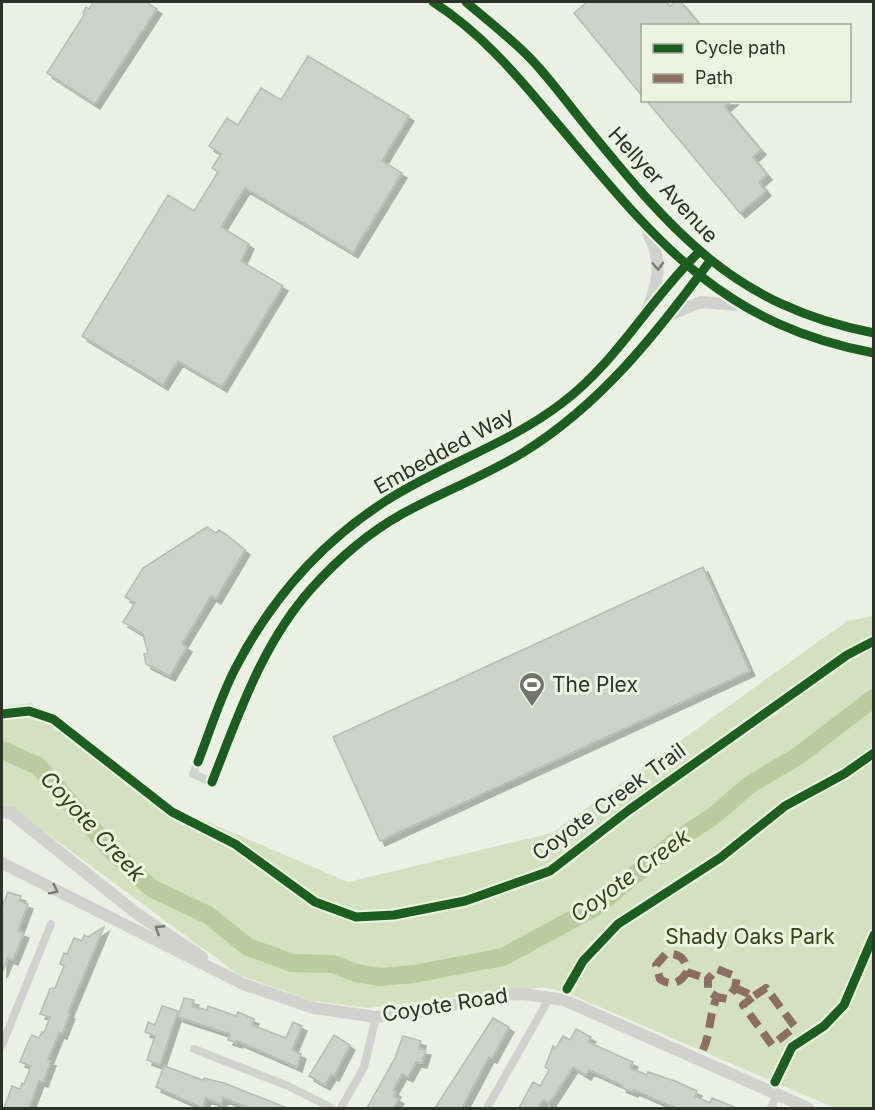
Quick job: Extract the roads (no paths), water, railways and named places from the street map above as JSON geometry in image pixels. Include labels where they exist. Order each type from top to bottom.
[{"type":"main road","name":"Hellyer Avenue","points":[[434,2],[450,12],[509,66],[640,219],[685,265],[742,306],[810,338],[873,353]]},
{"type":"main road","points":[[450,12],[459,2]]},
{"type":"main road","name":"Hellyer Avenue","points":[[466,2],[528,56],[641,193],[710,261],[760,294],[815,318],[873,333]]},
{"type":"main road","points":[[640,219],[655,247],[660,268],[655,294],[645,315]]},
{"type":"main road","points":[[667,316],[701,302],[742,306]]},
{"type":"main road","name":"Coyote Road","points":[[2,812],[11,813],[136,913],[243,984]]},
{"type":"main road","name":"Coyote Road","points":[[2,863],[243,984],[314,1008],[376,1017],[426,1011],[499,995],[524,994],[550,997],[564,1000],[808,1108]]},
{"type":"street","name":"Embedded Way","points":[[699,252],[685,265],[596,373],[561,405],[512,436],[392,497],[323,548],[278,600],[235,669],[193,774],[212,782],[268,649],[304,597],[337,562],[400,515],[522,453],[573,419],[612,382],[710,261]]},
{"type":"street","points":[[2,1045],[51,924]]},
{"type":"street","points":[[487,1108],[550,997]]},
{"type":"street","points":[[341,1108],[364,1067],[376,1017]]},
{"type":"street","points":[[194,1049],[288,1086],[332,1108]]},
{"type":"street","points":[[771,1108],[777,1095]]},
{"type":"waterway","name":"Coyote Creek","points":[[2,750],[38,766],[111,850],[151,888],[208,915],[248,947],[292,963],[333,964],[356,973],[380,977],[414,974],[503,957],[597,906],[677,840],[715,815],[749,785],[798,756],[874,698]]},
{"type":"place","name":"The Plex","points":[[532,708]]},
{"type":"park label","name":"Shady Oaks Park","points":[[750,937]]}]
